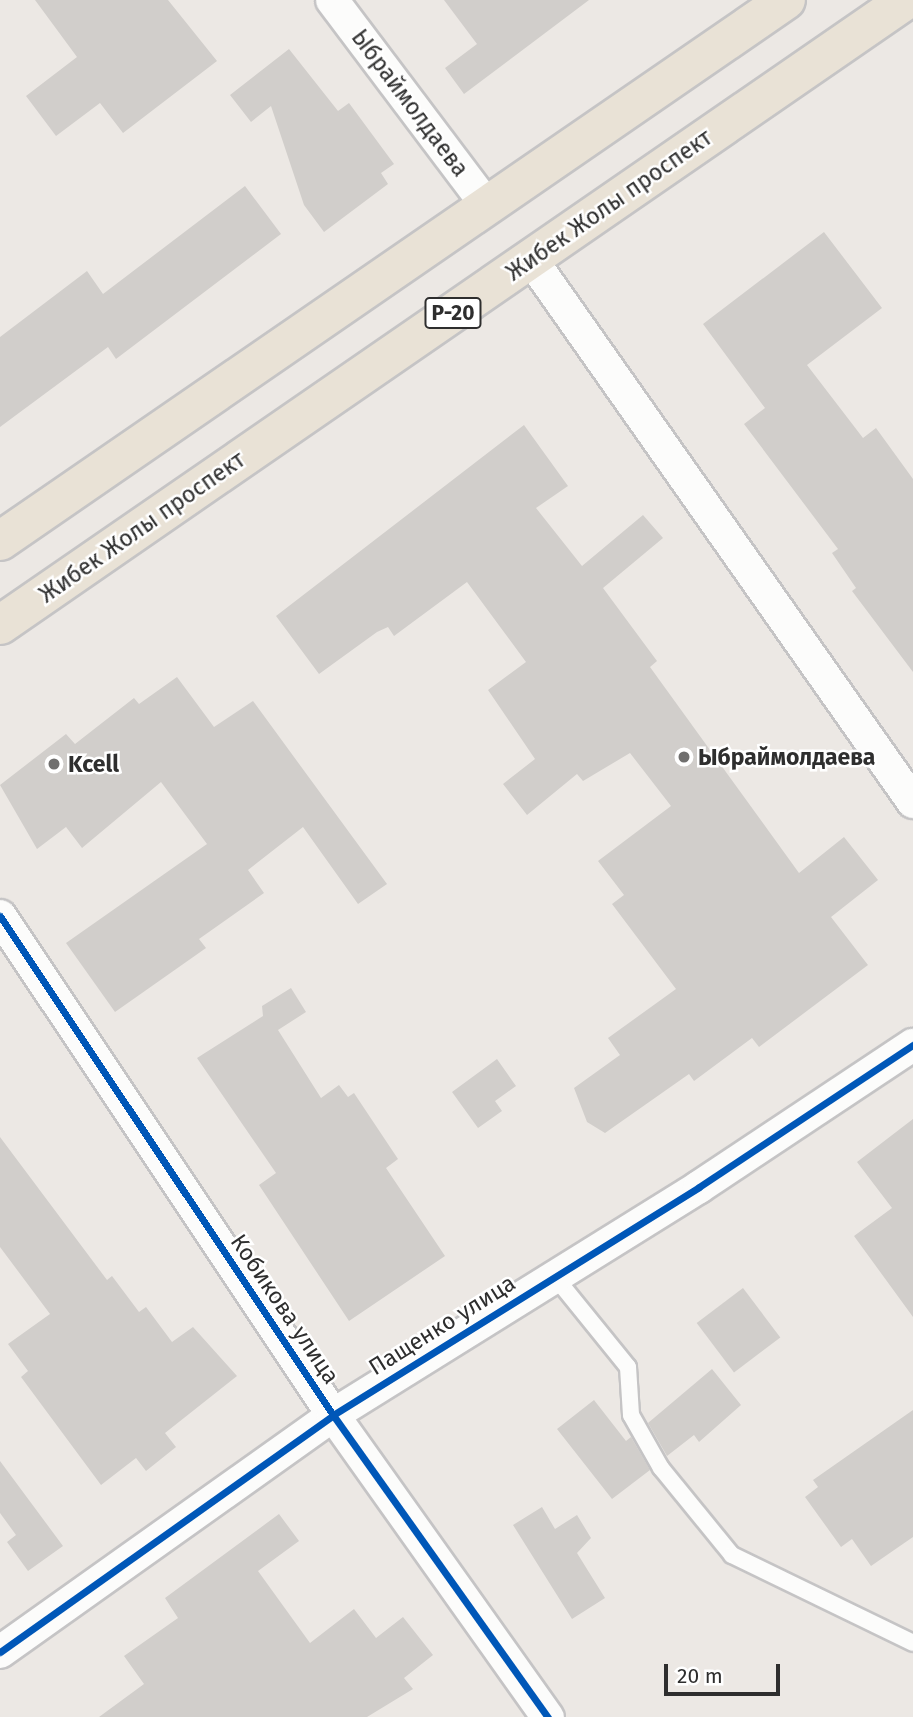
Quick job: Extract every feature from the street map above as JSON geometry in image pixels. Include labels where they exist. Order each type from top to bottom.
[{"type":"highway","points":[[0,541],[786,0]]},
{"type":"highway","name":"Жибек Жолы проспект","points":[[0,625],[906,0]]},
{"type":"street","name":"Ыбраймолдаева","points":[[332,0],[487,206]]},
{"type":"street","points":[[531,259],[913,802]]},
{"type":"street","name":"Кобикова улица","points":[[0,916],[333,1415],[548,1717]]},
{"type":"street","name":"Пащенко улица","points":[[0,1652],[333,1415],[555,1277],[913,1045]]},
{"type":"lane","points":[[555,1277],[628,1367],[631,1415],[661,1468],[732,1555],[913,1643]]},
{"type":"building","points":[[35,0],[168,0],[217,61],[123,133],[100,103],[56,136],[26,96],[77,57]]},
{"type":"building","points":[[444,0],[589,0],[464,94],[445,68],[477,44]]},
{"type":"building","points":[[289,49],[338,111],[349,103],[394,164],[381,173],[388,184],[324,232],[304,205],[271,106],[251,122],[230,95]]},
{"type":"building","points":[[245,186],[281,234],[116,359],[108,347],[0,427],[0,337],[87,271],[103,294]]},
{"type":"building","points":[[824,232],[882,308],[807,365],[863,438],[876,428],[913,479],[913,672],[852,591],[856,588],[832,553],[838,549],[744,424],[765,408],[703,324]]},
{"type":"building","points":[[524,425],[568,486],[536,508],[582,566],[643,515],[663,538],[603,588],[657,661],[650,667],[799,873],[844,837],[878,880],[831,917],[868,965],[759,1047],[752,1038],[694,1081],[689,1074],[605,1133],[587,1122],[574,1088],[620,1055],[608,1038],[676,989],[612,904],[624,895],[598,861],[671,806],[630,753],[583,781],[577,774],[527,815],[503,784],[535,759],[488,690],[526,662],[467,582],[394,636],[388,627],[377,632],[319,674],[276,616]]},
{"type":"building","points":[[177,677],[214,727],[253,701],[387,884],[358,904],[303,827],[248,870],[264,893],[199,939],[206,948],[115,1012],[66,943],[207,844],[161,782],[82,848],[66,827],[37,849],[0,785],[66,734],[75,744],[134,698],[139,704]]},
{"type":"building","points":[[291,988],[306,1012],[278,1030],[321,1098],[339,1085],[348,1097],[354,1093],[398,1159],[386,1168],[445,1256],[349,1321],[259,1185],[276,1173],[197,1058],[263,1016],[262,1006]]},
{"type":"building","points":[[497,1059],[516,1086],[495,1101],[502,1111],[478,1128],[452,1092]]},
{"type":"building","points":[[913,1119],[913,1317],[854,1236],[892,1208],[857,1162]]},
{"type":"building","points":[[0,1137],[107,1280],[112,1276],[139,1312],[146,1307],[172,1342],[193,1327],[237,1376],[165,1433],[176,1447],[146,1471],[136,1458],[101,1485],[21,1377],[28,1371],[8,1344],[50,1314],[0,1247]]},
{"type":"building","points":[[743,1288],[780,1338],[734,1372],[697,1323]]},
{"type":"building","points":[[712,1369],[741,1405],[699,1442],[694,1435],[667,1456],[648,1423]]},
{"type":"building","points":[[594,1400],[626,1441],[631,1437],[650,1470],[612,1499],[557,1429]]},
{"type":"building","points":[[913,1410],[913,1537],[871,1566],[852,1539],[841,1547],[805,1497],[818,1487],[813,1480]]},
{"type":"building","points":[[0,1461],[63,1546],[28,1571],[7,1542],[16,1535],[0,1513]]},
{"type":"building","points":[[542,1507],[555,1529],[577,1515],[591,1538],[577,1553],[605,1598],[572,1619],[513,1525]]},
{"type":"building","points":[[279,1514],[299,1541],[258,1571],[310,1643],[354,1609],[376,1638],[403,1617],[433,1655],[404,1678],[413,1689],[367,1717],[99,1717],[144,1684],[124,1656],[178,1618],[165,1598]]},
{"type":"cycle path","points":[[0,916],[333,1415],[548,1717]]},
{"type":"cycle path","points":[[0,1652],[333,1415],[699,1187],[913,1045]]},
{"type":"place","name":"Ыбраймолдаева","points":[[684,757]]},
{"type":"place","name":"Kcell","points":[[54,764]]}]
